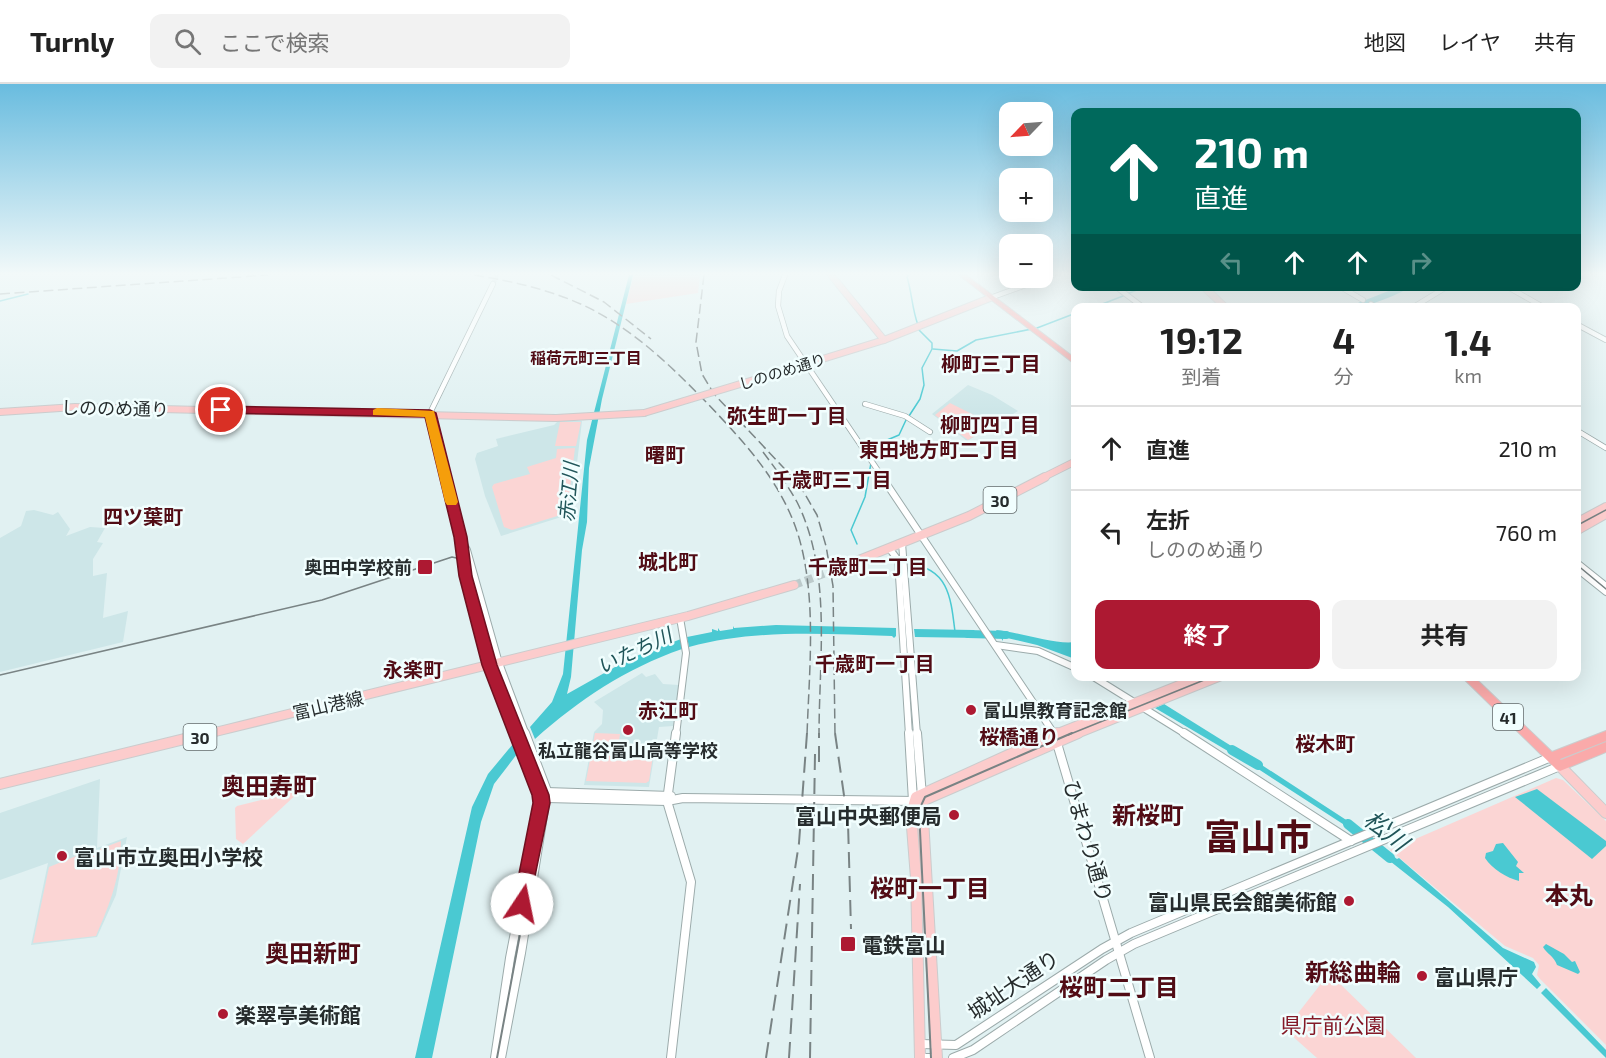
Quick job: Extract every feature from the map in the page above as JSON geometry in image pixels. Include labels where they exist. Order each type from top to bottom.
[{"type":"highway","points":[[1020,320],[1071,359]]},
{"type":"highway","name":"41","points":[[1471,681],[1555,761]]},
{"type":"highway","points":[[1555,761],[1606,736]]},
{"type":"highway","points":[[1555,761],[1606,747]]},
{"type":"main road","points":[[868,320],[884,340]]},
{"type":"main road","name":"しののめ通り","points":[[0,412],[75,407],[590,417],[644,413],[884,340],[933,320]]},
{"type":"main road","name":"30","points":[[840,568],[984,509],[1071,464]]},
{"type":"main road","points":[[1581,520],[1606,507]]},
{"type":"main road","points":[[1581,528],[1606,514]]},
{"type":"main road","name":"富山港線","points":[[0,784],[680,618],[794,585]]},
{"type":"main road","points":[[1147,702],[1191,681]]},
{"type":"main road","points":[[920,1058],[916,878],[911,814],[919,798],[1057,738],[1207,681]]},
{"type":"main road","points":[[1555,761],[1606,806]]},
{"type":"main road","points":[[1555,761],[1606,813]]},
{"type":"main road","points":[[919,798],[936,1052]]},
{"type":"street","points":[[475,320],[430,413],[460,537],[467,550],[494,664],[523,754],[545,795]]},
{"type":"street","points":[[781,320],[787,336],[805,364],[922,535]]},
{"type":"street","points":[[1581,327],[1606,340]]},
{"type":"street","points":[[865,404],[905,416],[930,432]]},
{"type":"street","points":[[1581,432],[1606,448]]},
{"type":"street","name":"ひまわり通り","points":[[922,535],[1057,738],[1150,1058]]},
{"type":"street","points":[[902,543],[905,625]]},
{"type":"street","points":[[889,548],[898,560],[919,798]]},
{"type":"street","points":[[1581,566],[1606,586]]},
{"type":"street","points":[[1581,572],[1606,592]]},
{"type":"street","points":[[671,1058],[691,882],[668,798],[686,649],[680,618]]},
{"type":"street","points":[[906,638],[919,798]]},
{"type":"street","points":[[994,643],[1038,651],[1071,666]]},
{"type":"street","points":[[494,664],[532,746],[545,795],[501,1058]]},
{"type":"street","points":[[1103,681],[1147,702],[1353,840]]},
{"type":"street","points":[[953,1058],[973,1050],[1120,952],[1366,847],[1555,761]]},
{"type":"street","name":"城址大通り","points":[[921,1044],[936,1052],[956,1045],[1117,940],[1164,918],[1353,840],[1555,761]]},
{"type":"street","points":[[545,795],[668,798],[919,798]]},
{"type":"street","points":[[495,1058],[512,947],[541,803],[545,795]]},
{"type":"street","points":[[920,1058],[931,1058]]},
{"type":"shaded area","points":[[968,385],[992,395],[1018,411],[967,441],[932,414]]},
{"type":"shaded area","points":[[559,420],[582,421],[571,514],[501,536],[485,496],[475,459],[477,453],[498,446],[496,439],[554,425]]},
{"type":"shaded area","points":[[34,510],[53,515],[58,512],[70,529],[66,536],[90,527],[105,528],[97,542],[103,543],[93,559],[93,576],[107,573],[103,618],[128,611],[123,642],[0,672],[0,538],[21,526],[26,511]]},
{"type":"shaded area","name":"私立龍谷富山高等学校","points":[[642,673],[646,677],[655,674],[663,684],[679,685],[673,726],[659,727],[649,787],[584,785],[594,732],[602,724],[603,710],[594,702]]},
{"type":"shaded area","name":"富山市立奥田小学校","points":[[100,779],[97,848],[127,837],[116,895],[97,937],[31,945],[48,863],[0,880],[0,813]]},
{"type":"green space","points":[[950,403],[994,425],[968,440],[935,415]]},
{"type":"green space","points":[[560,422],[581,422],[576,446],[555,446]]},
{"type":"green space","points":[[575,448],[567,513],[512,530],[504,527],[492,487],[494,484],[530,474],[527,467],[556,458],[557,449]]},
{"type":"green space","points":[[595,733],[620,734],[617,755],[653,756],[649,781],[646,783],[586,781]]},
{"type":"green space","points":[[1556,778],[1563,780],[1606,821],[1606,1045],[1540,979],[1537,975],[1539,965],[1533,958],[1505,946],[1390,850]]},
{"type":"green space","points":[[301,790],[243,844],[236,839],[235,808],[237,806]]},
{"type":"green space","points":[[121,841],[114,889],[96,936],[33,943],[49,867],[91,850],[91,852],[99,850],[99,863],[100,849]]},
{"type":"green space","name":"県庁前公園","points":[[1327,976],[1333,977],[1416,1058],[1317,1058],[1290,1034],[1288,1026]]},
{"type":"water","points":[[617,320],[622,320],[602,399],[589,468],[587,522],[582,550],[571,677],[567,694],[631,658],[681,639],[682,649],[641,666],[604,686],[535,739],[530,727],[552,702],[563,674],[587,440]]},
{"type":"water","points":[[776,625],[896,628],[896,636],[894,638],[892,636],[841,634],[764,635],[714,641],[689,647],[687,637],[712,632],[712,629],[718,631],[718,628],[720,631],[733,629],[733,626],[734,628]]},
{"type":"water","points":[[914,629],[974,630],[979,638],[915,637]]},
{"type":"water","points":[[996,630],[1058,642],[1071,642],[1071,658],[1037,645],[1007,638],[1003,638],[1003,641]]},
{"type":"water","points":[[1164,704],[1241,752],[1238,757],[1155,708]]},
{"type":"water","points":[[513,744],[517,754],[494,784],[481,822],[432,1058],[415,1058],[472,807],[488,774]]},
{"type":"water","name":"松川","points":[[1251,758],[1357,827],[1352,830],[1249,763]]},
{"type":"water","points":[[1537,789],[1606,841],[1606,846],[1592,859],[1515,797]]},
{"type":"water","points":[[1503,843],[1518,862],[1516,866],[1524,873],[1519,873],[1519,881],[1500,873],[1485,858],[1486,853],[1493,851],[1496,844]]},
{"type":"water","name":"松川","points":[[1386,851],[1397,859],[1399,858],[1503,948],[1534,962],[1536,967],[1532,974],[1541,985],[1537,989],[1448,907],[1381,854]]},
{"type":"water","points":[[1546,944],[1564,954],[1572,962],[1575,961],[1580,972],[1578,974],[1557,965],[1543,947]]},
{"type":"water","points":[[1546,988],[1606,1050],[1606,1058],[1541,993]]},
{"type":"waterway","points":[[916,320],[918,325]]},
{"type":"waterway","points":[[933,349],[957,351],[976,340],[1037,328],[1057,320]]},
{"type":"waterway","points":[[909,416],[920,399],[924,385],[922,368],[932,349],[932,343],[918,329]]},
{"type":"waterway","points":[[873,458],[880,443],[899,435],[906,420]]},
{"type":"waterway","points":[[857,544],[851,530],[865,497],[871,463]]},
{"type":"waterway","points":[[909,564],[932,572],[946,587],[955,632]]},
{"type":"waterway","name":"いたち川","points":[[968,634],[1006,635]]},
{"type":"waterway","name":"松川","points":[[1232,750],[1258,765]]},
{"type":"waterway","name":"松川","points":[[1348,824],[1390,858]]},
{"type":"tunnel","points":[[794,585],[839,568]]},
{"type":"tram line","points":[[1581,523],[1606,510]]},
{"type":"tram line","points":[[0,675],[322,600],[452,557],[465,560],[496,668],[522,735]]},
{"type":"tram line","points":[[1581,568],[1606,589]]},
{"type":"tram line","points":[[1068,735],[1202,681]]},
{"type":"tram line","points":[[497,1058],[545,800],[521,733]]},
{"type":"tram line","points":[[931,1058],[919,810],[925,797],[1072,733]]},
{"type":"railway","points":[[612,320],[654,353],[694,390],[751,452],[777,488],[787,507],[802,549],[809,595],[807,735]]},
{"type":"railway","points":[[627,320],[651,339]]},
{"type":"railway","points":[[699,320],[696,342],[702,374],[714,394],[799,484],[817,515],[826,546],[833,586],[835,735]]},
{"type":"railway","points":[[763,452],[797,502],[808,529],[815,557],[821,616],[819,735]]},
{"type":"railway","points":[[766,1058],[799,843],[807,733]]},
{"type":"railway","points":[[835,733],[848,823],[851,929]]},
{"type":"railway","points":[[819,735],[819,762]]},
{"type":"railway","points":[[810,1058],[815,754]]},
{"type":"railway","points":[[789,1058],[800,884]]},
{"type":"slow traffic","points":[[377,412],[430,413],[451,502]]},
{"type":"place","name":"奥田中学校前","points":[[425,567]]},
{"type":"place","name":"富山県教育記念館","points":[[971,710]]},
{"type":"place","name":"私立龍谷富山高等学校","points":[[628,730]]},
{"type":"place","name":"富山中央郵便局","points":[[954,815]]},
{"type":"place","name":"富山市立奥田小学校","points":[[62,856]]},
{"type":"place","name":"富山県民会館美術館","points":[[1349,901]]},
{"type":"place","name":"電鉄富山","points":[[848,944]]},
{"type":"place","name":"富山県庁","points":[[1422,976]]},
{"type":"place","name":"楽翠亭美術館","points":[[223,1014]]},
{"type":"district","name":"稲荷元町三丁目","points":[[586,357]]},
{"type":"district","name":"柳町三丁目","points":[[991,363]]},
{"type":"district","name":"弥生町一丁目","points":[[787,415]]},
{"type":"district","name":"柳町四丁目","points":[[990,424]]},
{"type":"district","name":"東田地方町二丁目","points":[[939,449]]},
{"type":"district","name":"曙町","points":[[665,454]]},
{"type":"district","name":"千歳町三丁目","points":[[832,479]]},
{"type":"district","name":"四ツ葉町","points":[[143,516]]},
{"type":"district","name":"城北町","points":[[668,561]]},
{"type":"district","name":"千歳町二丁目","points":[[868,566]]},
{"type":"district","name":"千歳町一丁目","points":[[875,663]]},
{"type":"district","name":"永楽町","points":[[413,669]]},
{"type":"district","name":"赤江町","points":[[668,710]]},
{"type":"district","name":"桜橋通り","points":[[1019,736]]},
{"type":"district","name":"桜木町","points":[[1325,743]]},
{"type":"district","name":"奥田寿町","points":[[269,785]]},
{"type":"district","name":"新桜町","points":[[1148,814]]},
{"type":"district","name":"富山市","points":[[1258,835]]},
{"type":"district","name":"桜町一丁目","points":[[930,887]]},
{"type":"district","name":"本丸","points":[[1569,894]]},
{"type":"district","name":"奥田新町","points":[[313,952]]},
{"type":"district","name":"新総曲輪","points":[[1353,971]]},
{"type":"district","name":"桜町二丁目","points":[[1119,986]]},
{"type":"route","points":[[221,410],[430,413],[460,537],[465,576],[493,676],[540,795],[541,803],[522,904]]},
{"type":"water label","name":"赤江川","points":[[568,492]]}]
